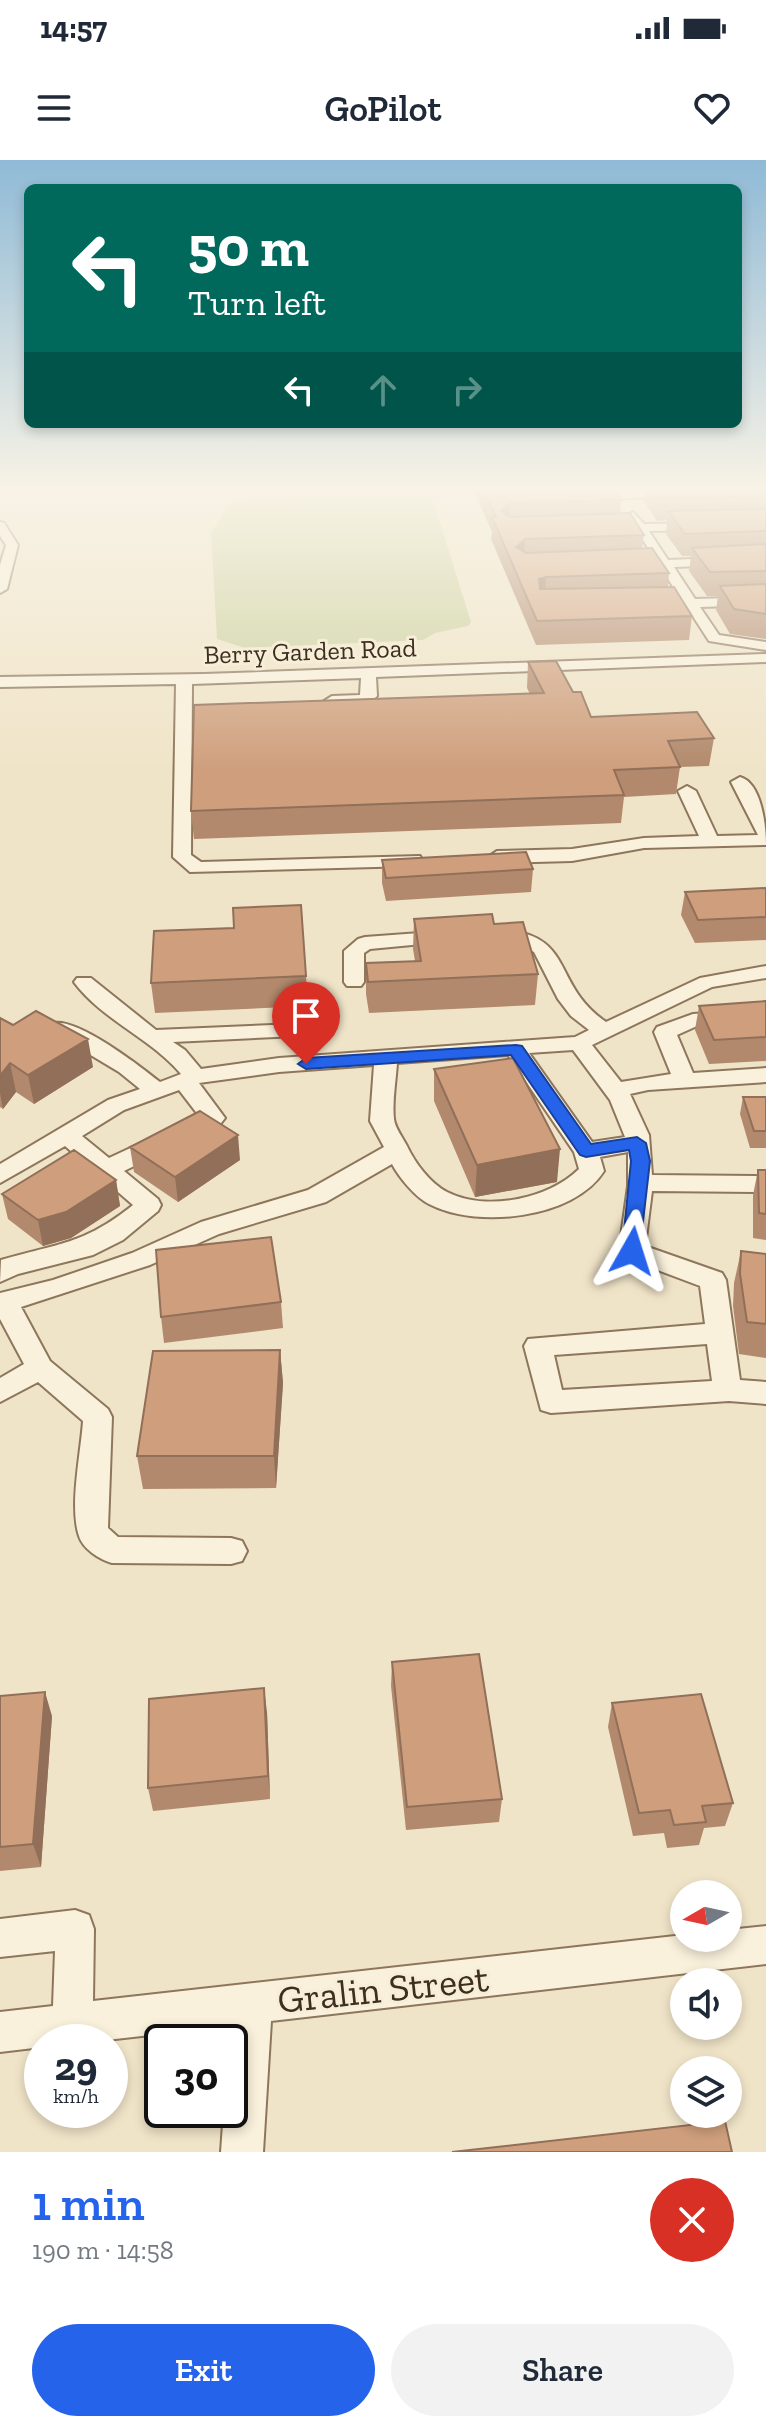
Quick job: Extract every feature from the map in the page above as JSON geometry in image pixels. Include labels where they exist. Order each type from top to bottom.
[{"type":"street","points":[[678,584],[714,638],[766,646]]},
{"type":"street","points":[[661,604],[766,601]]},
{"type":"street","points":[[759,658],[766,671]]},
{"type":"street","name":"Berry Garden Road","points":[[0,682],[184,679],[759,658]]},
{"type":"street","points":[[320,702],[364,700],[369,696],[368,673]]},
{"type":"street","points":[[184,679],[182,857],[197,868],[434,859]]},
{"type":"street","points":[[183,718],[205,713]]},
{"type":"street","points":[[740,782],[766,833]]},
{"type":"street","points":[[687,791],[710,841]]},
{"type":"street","points":[[480,858],[572,855],[633,844],[766,840]]},
{"type":"street","points":[[354,982],[354,951],[365,943],[515,934],[537,942],[551,959],[574,1007],[605,1031]]},
{"type":"street","points":[[0,1175],[116,1105],[190,1079],[279,1065],[579,1043],[707,982],[766,972]]},
{"type":"street","points":[[84,982],[177,1055],[213,1118],[107,1169]]},
{"type":"street","points":[[685,1081],[665,1032],[693,1020],[766,1015]]},
{"type":"street","points":[[62,1028],[127,1067],[157,1091]]},
{"type":"street","points":[[151,1037],[297,1030]]},
{"type":"street","points":[[579,1043],[633,1121],[641,1161],[632,1251],[713,1280],[725,1390]]},
{"type":"street","points":[[386,1059],[382,1121],[406,1168],[435,1197],[460,1207],[488,1210],[546,1201],[575,1188],[592,1171],[586,1151],[516,1050]]},
{"type":"street","points":[[615,1091],[648,1083],[766,1075]]},
{"type":"street","points":[[0,1273],[10,1267],[84,1249],[114,1234],[149,1205],[67,1135]]},
{"type":"street","points":[[586,1151],[637,1143]]},
{"type":"street","points":[[0,1304],[86,1279],[141,1259],[210,1228],[317,1196],[397,1150]]},
{"type":"street","points":[[638,1183],[756,1184]]},
{"type":"street","points":[[0,1304],[13,1315],[40,1368],[98,1417],[91,1518],[94,1535],[112,1550],[231,1551]]},
{"type":"street","points":[[719,1333],[538,1346],[551,1402],[725,1390],[766,1393]]},
{"type":"street","points":[[0,1391],[40,1368]]},
{"type":"street","points":[[0,1938],[75,1929],[72,2024]]},
{"type":"street","name":"Gralin Street","points":[[80,2024],[766,1945]]},
{"type":"street","points":[[242,2152],[252,2003]]},
{"type":"street","name":"Gralin Street","points":[[0,2032],[24,2030]]},
{"type":"green space","points":[[214,584],[459,584],[471,622],[468,626],[435,633],[423,640],[245,648],[217,639]]},
{"type":"building","points":[[521,584],[539,584],[540,589],[674,587],[692,616],[537,621]]},
{"type":"building","points":[[766,584],[766,614],[734,609],[720,586]]},
{"type":"building","points":[[556,661],[573,692],[581,692],[591,717],[697,712],[714,738],[668,741],[680,767],[614,770],[624,795],[191,811],[194,705],[544,693],[528,662]]},
{"type":"building","points":[[526,852],[533,869],[386,878],[382,860]]},
{"type":"building","points":[[766,888],[766,917],[698,920],[685,892]]},
{"type":"building","points":[[301,905],[306,976],[151,983],[154,931],[234,928],[233,908]]},
{"type":"building","points":[[492,914],[494,924],[523,922],[538,974],[368,982],[366,963],[421,961],[414,919]]},
{"type":"building","points":[[766,1001],[766,1037],[714,1040],[699,1006]]},
{"type":"building","points":[[36,1011],[88,1039],[28,1075],[10,1063],[0,1076],[0,1018],[13,1025]]},
{"type":"building","points":[[513,1058],[560,1149],[477,1165],[434,1069]]},
{"type":"building","points":[[743,1097],[766,1097],[766,1131],[754,1131]]},
{"type":"building","points":[[200,1111],[238,1135],[175,1177],[130,1147]]},
{"type":"building","points":[[74,1150],[116,1180],[66,1212],[38,1220],[2,1194]]},
{"type":"building","points":[[758,1170],[766,1170],[766,1214],[759,1213]]},
{"type":"building","points":[[271,1237],[281,1302],[161,1317],[156,1250]]},
{"type":"building","points":[[741,1251],[766,1254],[766,1324],[747,1322],[740,1274]]},
{"type":"building","points":[[280,1350],[274,1456],[137,1456],[153,1351]]},
{"type":"building","points":[[479,1654],[502,1799],[407,1807],[392,1662]]},
{"type":"building","points":[[264,1688],[268,1776],[148,1788],[149,1699]]},
{"type":"building","points":[[45,1692],[33,1844],[0,1847],[0,1696]]},
{"type":"building","points":[[701,1694],[733,1803],[702,1806],[706,1822],[674,1825],[670,1810],[639,1813],[612,1703]]},
{"type":"building","points":[[670,2127],[727,2128],[732,2152],[452,2152]]},
{"type":"route","points":[[306,1064],[516,1050],[586,1151],[637,1143],[641,1161],[632,1251]]}]
